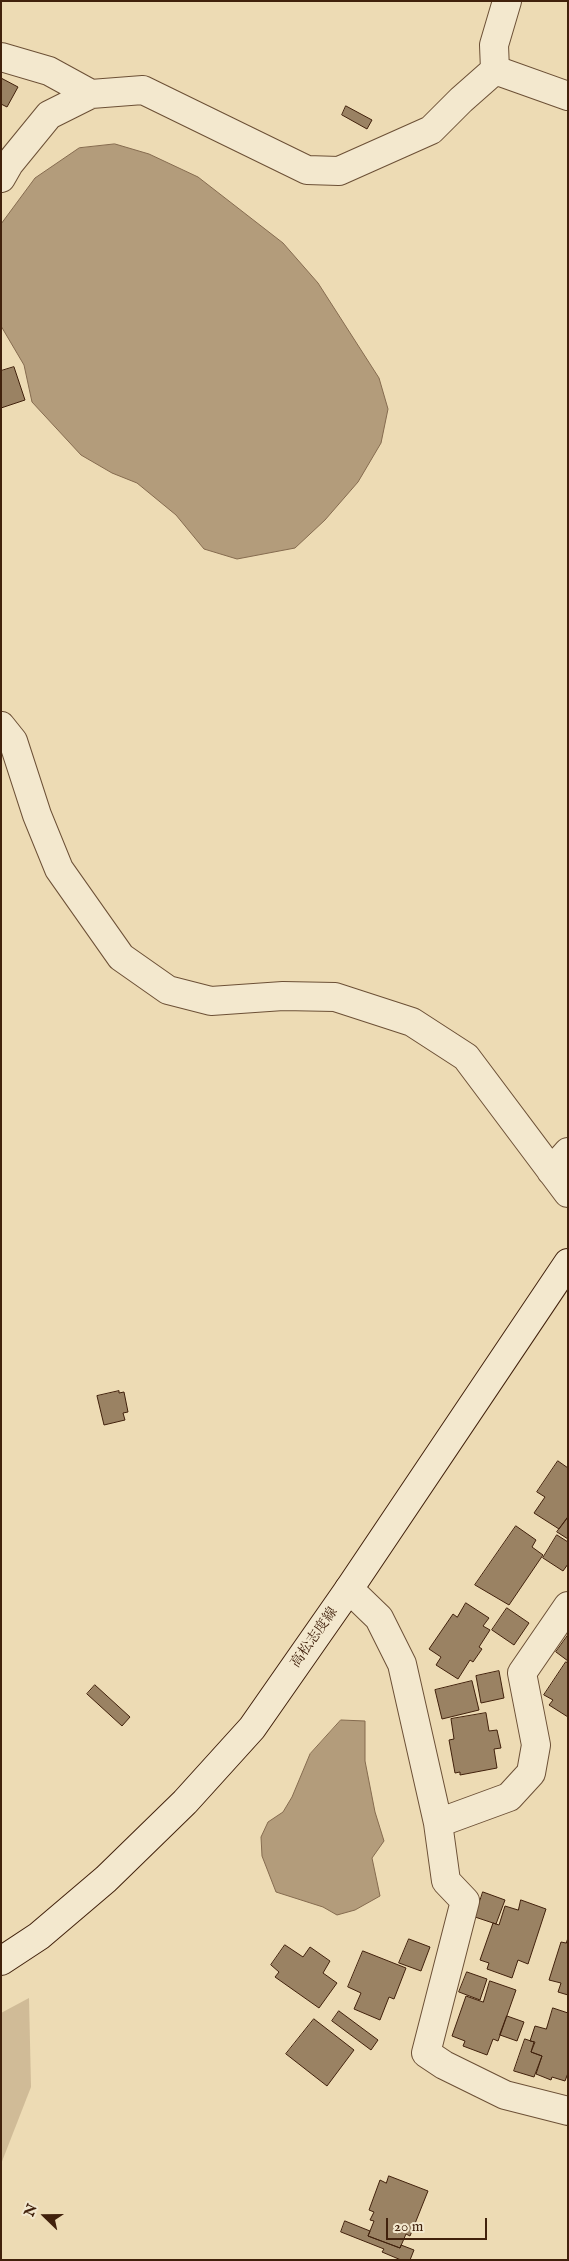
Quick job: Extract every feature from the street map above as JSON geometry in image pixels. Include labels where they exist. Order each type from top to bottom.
[{"type":"street","points":[[495,70],[494,45],[507,1]]},
{"type":"street","points":[[1,58],[49,71],[91,94]]},
{"type":"street","points":[[1,178],[9,164],[50,115],[91,94],[143,90],[307,170],[339,171],[432,130],[461,100],[495,70]]},
{"type":"street","points":[[495,70],[568,96]]},
{"type":"street","points":[[1,726],[12,741],[58,869],[121,957],[168,990],[211,1001],[284,996],[335,998],[412,1022],[466,1058],[560,1161],[568,1194]]},
{"type":"street","name":"高松志度線","points":[[1,1961],[39,1936],[98,1885],[185,1802],[252,1728],[349,1589],[568,1263]]},
{"type":"street","points":[[349,1589],[379,1618],[402,1664],[438,1824],[446,1881],[465,1901],[426,2053],[444,2065],[505,2095],[568,2111]]},
{"type":"street","points":[[438,1824],[510,1797],[531,1773],[536,1745],[522,1674],[568,1606]]},
{"type":"shaded area","points":[[115,144],[149,154],[198,177],[283,243],[318,283],[379,378],[388,409],[381,443],[358,482],[325,520],[295,548],[237,559],[204,549],[176,515],[137,483],[112,473],[81,455],[32,402],[24,365],[1,326],[1,224],[35,178],[79,148]]},
{"type":"shaded area","points":[[341,1720],[365,1721],[365,1761],[375,1812],[384,1841],[372,1858],[380,1896],[355,1910],[337,1915],[323,1907],[276,1892],[262,1856],[261,1837],[268,1822],[283,1812],[292,1797],[310,1754]]},
{"type":"shaded area","points":[[29,1998],[31,2087],[1,2164],[1,2013]]},
{"type":"building","points":[[1,78],[18,87],[7,107],[1,104]]},
{"type":"building","points":[[346,106],[372,120],[367,129],[342,115]]},
{"type":"building","points":[[14,367],[25,400],[1,408],[1,371]]},
{"type":"building","points":[[119,1391],[119,1393],[124,1392],[128,1412],[123,1413],[125,1420],[104,1425],[97,1396]]},
{"type":"building","points":[[558,1461],[568,1468],[568,1517],[559,1529],[534,1513],[545,1497],[537,1492]]},
{"type":"building","points":[[568,1517],[568,1539],[557,1532]]},
{"type":"building","points":[[516,1526],[536,1540],[532,1547],[543,1555],[509,1605],[475,1585]]},
{"type":"building","points":[[557,1535],[568,1542],[568,1564],[563,1571],[543,1558]]},
{"type":"building","points":[[466,1603],[489,1618],[483,1626],[490,1630],[479,1647],[482,1649],[473,1662],[470,1660],[458,1679],[436,1665],[441,1657],[429,1649],[453,1614],[457,1617]]},
{"type":"building","points":[[507,1608],[529,1623],[514,1645],[492,1630]]},
{"type":"building","points":[[568,1635],[568,1661],[556,1652]]},
{"type":"building","points":[[566,1662],[568,1663],[568,1717],[549,1705],[553,1700],[544,1695]]},
{"type":"building","points":[[499,1671],[504,1698],[481,1703],[476,1676]]},
{"type":"building","points":[[472,1681],[479,1710],[442,1719],[435,1690]]},
{"type":"building","points":[[95,1685],[130,1717],[122,1726],[87,1694]]},
{"type":"building","points":[[486,1713],[489,1731],[497,1730],[501,1748],[494,1749],[497,1768],[460,1775],[460,1772],[455,1773],[449,1740],[454,1739],[451,1719]]},
{"type":"building","points":[[483,1892],[505,1900],[496,1924],[475,1917]]},
{"type":"building","points":[[521,1900],[546,1909],[528,1964],[518,1960],[512,1978],[487,1969],[489,1963],[480,1960],[493,1923],[499,1925],[505,1906],[518,1910]]},
{"type":"building","points":[[568,1938],[568,1995],[558,1992],[561,1983],[549,1980],[561,1942],[566,1943]]},
{"type":"building","points":[[409,1939],[430,1947],[421,1971],[399,1963]]},
{"type":"building","points":[[285,1945],[303,1957],[310,1947],[330,1961],[323,1973],[337,1983],[319,2008],[275,1977],[279,1972],[271,1965]]},
{"type":"building","points":[[363,1951],[406,1968],[394,1999],[389,1997],[380,2020],[354,2009],[361,1993],[348,1987]]},
{"type":"building","points":[[467,1972],[487,1979],[480,2000],[459,1992]]},
{"type":"building","points":[[490,1981],[516,1990],[498,2041],[493,2039],[487,2055],[463,2046],[465,2041],[452,2036],[466,1996],[483,2002]]},
{"type":"building","points":[[553,2008],[568,2013],[568,2073],[565,2081],[552,2077],[551,2080],[536,2074],[542,2056],[531,2052],[535,2042],[530,2041],[535,2026],[546,2029]]},
{"type":"building","points":[[339,2011],[378,2040],[371,2050],[332,2021]]},
{"type":"building","points":[[507,2016],[524,2022],[517,2041],[500,2035]]},
{"type":"building","points":[[314,2019],[354,2050],[327,2086],[286,2054]]},
{"type":"building","points":[[525,2039],[534,2042],[531,2052],[542,2056],[534,2077],[514,2071]]},
{"type":"building","points":[[389,2176],[428,2191],[410,2236],[406,2234],[400,2248],[368,2236],[374,2221],[370,2220],[374,2212],[369,2210],[380,2180],[386,2183]]},
{"type":"building","points":[[345,2221],[370,2231],[368,2236],[400,2248],[401,2245],[414,2250],[410,2260],[401,2260],[382,2252],[384,2249],[341,2232]]}]
